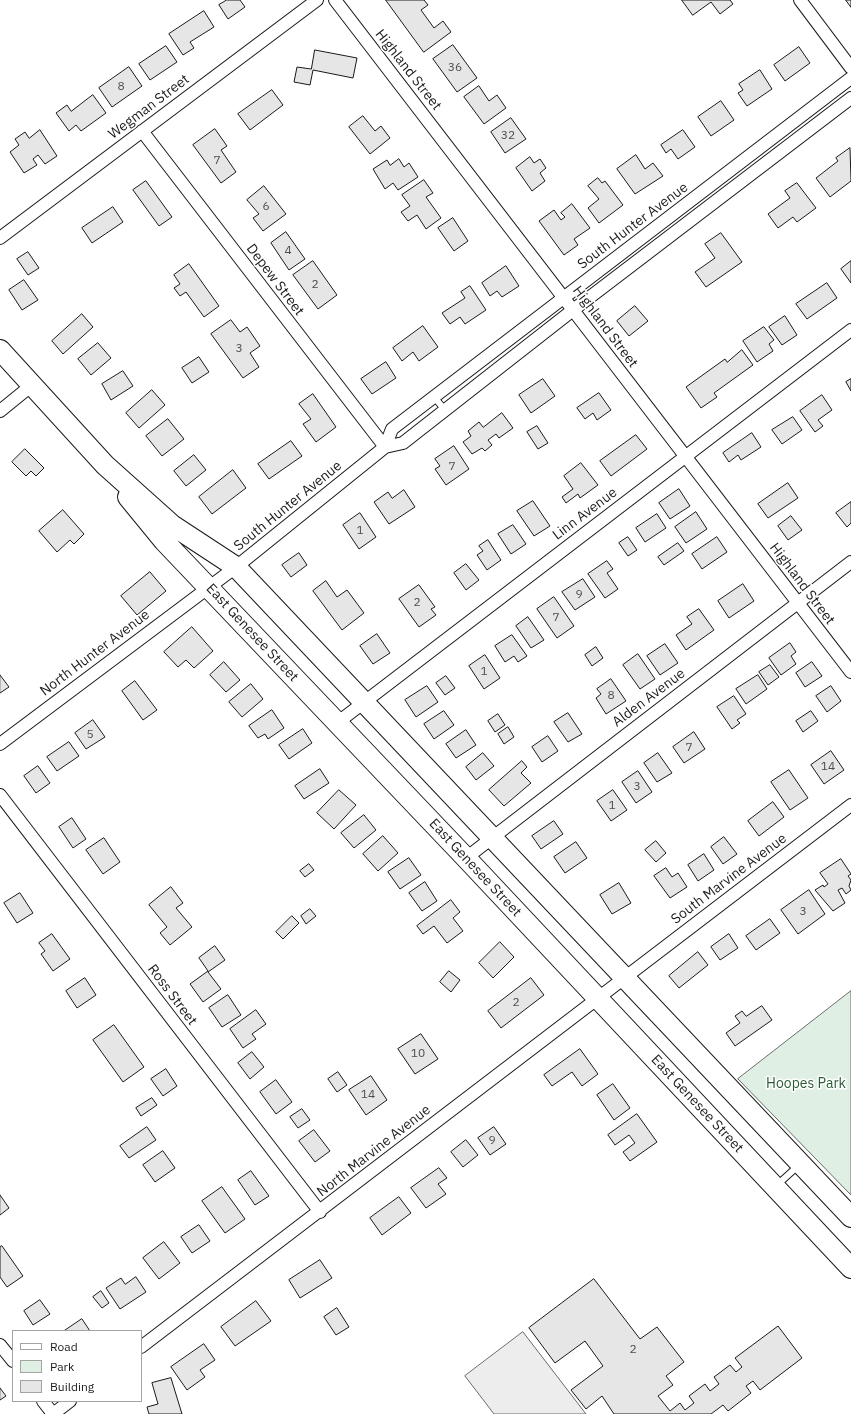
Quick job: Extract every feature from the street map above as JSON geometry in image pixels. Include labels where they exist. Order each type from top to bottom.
[{"type":"highway","name":"East Genesee Street","points":[[0,350],[105,465],[149,524],[466,858],[851,1268]]},
{"type":"highway","name":"East Genesee Street","points":[[105,465],[172,525],[236,567],[851,1217]]},
{"type":"street","name":"Wegman Street","points":[[0,238],[317,0]]},
{"type":"street","name":"Highland Street","points":[[336,0],[851,672]]},
{"type":"street","points":[[800,0],[851,68]]},
{"type":"street","name":"South Hunter Avenue","points":[[384,447],[403,443],[445,410],[485,368],[564,297],[851,78]]},
{"type":"street","name":"South Hunter Avenue","points":[[209,587],[236,567],[384,447],[392,429],[434,397],[485,368],[574,310],[851,98]]},
{"type":"street","name":"Depew Street","points":[[142,131],[384,447]]},
{"type":"street","name":"Linn Avenue","points":[[337,723],[851,330]]},
{"type":"street","points":[[0,411],[32,385]]},
{"type":"street","name":"Alden Avenue","points":[[466,858],[851,562]]},
{"type":"street","name":"North Hunter Avenue","points":[[0,744],[209,587]]},
{"type":"street","name":"Ross Street","points":[[0,795],[320,1212]]},
{"type":"street","name":"South Marvine Avenue","points":[[625,977],[851,805]]},
{"type":"street","name":"North Marvine Avenue","points":[[142,1346],[320,1212],[625,977]]},
{"type":"street","points":[[0,1345],[12,1361]]},
{"type":"street","points":[[45,1402],[53,1414],[69,1402]]},
{"type":"lane","points":[[811,109],[821,121]]},
{"type":"lane","points":[[773,138],[783,151]]},
{"type":"lane","points":[[699,195],[709,207]]},
{"type":"lane","points":[[665,221],[674,234]]},
{"type":"lane","points":[[623,253],[632,265]]},
{"type":"lane","points":[[434,397],[445,410]]},
{"type":"lane","points":[[775,1187],[801,1163]]},
{"type":"green space","name":"Hoopes Park","points":[[851,991],[851,1195],[738,1079]]},
{"type":"shaded area","points":[[523,1332],[586,1414],[494,1414],[465,1376]]},
{"type":"building","points":[[227,0],[240,0],[245,7],[228,19],[219,5]]},
{"type":"building","points":[[386,0],[424,0],[428,5],[421,10],[434,28],[443,21],[451,32],[424,52]]},
{"type":"building","points":[[682,0],[730,0],[733,4],[720,14],[711,2],[693,15]]},
{"type":"building","points":[[846,0],[851,0],[851,7]]},
{"type":"building","points":[[204,11],[214,27],[190,42],[194,48],[183,55],[169,34]]},
{"type":"building","points":[[453,45],[477,78],[457,92],[433,59]]},
{"type":"building","points":[[166,46],[177,62],[150,80],[139,64]]},
{"type":"building","points":[[799,47],[810,63],[785,81],[774,65]]},
{"type":"building","points":[[315,50],[357,58],[353,78],[313,70],[310,85],[294,82],[297,67],[311,69]]},
{"type":"building","points":[[129,67],[142,86],[112,107],[99,88]]},
{"type":"building","points":[[760,70],[772,89],[747,106],[738,93],[743,90],[739,84]]},
{"type":"building","points":[[479,86],[489,101],[497,95],[506,108],[484,124],[464,97]]},
{"type":"building","points":[[272,90],[283,105],[250,130],[238,114]]},
{"type":"building","points":[[93,95],[106,113],[81,131],[76,125],[69,131],[56,113],[67,105],[71,111]]},
{"type":"building","points":[[721,101],[734,120],[711,136],[698,117]]},
{"type":"building","points":[[363,116],[375,131],[381,126],[390,138],[370,154],[349,127]]},
{"type":"building","points":[[511,118],[526,139],[505,153],[491,132]]},
{"type":"building","points":[[215,129],[227,146],[221,150],[236,172],[221,183],[193,145]]},
{"type":"building","points":[[40,130],[57,156],[45,164],[38,155],[33,159],[37,165],[24,173],[10,152],[19,145],[15,139],[25,132],[29,138]]},
{"type":"building","points":[[683,130],[695,147],[678,159],[671,149],[666,153],[661,145]]},
{"type":"building","points":[[850,148],[851,181],[830,197],[816,178],[838,161],[836,158]]},
{"type":"building","points":[[636,155],[645,169],[653,163],[663,176],[635,194],[617,169]]},
{"type":"building","points":[[530,157],[534,163],[540,159],[546,168],[540,173],[545,181],[532,191],[516,168]]},
{"type":"building","points":[[399,159],[404,167],[409,163],[418,177],[398,190],[393,183],[385,189],[373,169],[387,160],[390,165]]},
{"type":"building","points":[[598,178],[602,183],[605,181],[623,205],[599,223],[588,208],[599,199],[588,186]]},
{"type":"building","points":[[424,180],[433,193],[426,197],[441,218],[426,229],[417,215],[408,221],[401,212],[410,206],[402,195]]},
{"type":"building","points":[[146,181],[172,217],[159,226],[133,190]]},
{"type":"building","points":[[797,183],[816,208],[797,222],[793,217],[778,228],[768,214],[790,198],[785,191]]},
{"type":"building","points":[[264,186],[286,214],[263,231],[253,218],[259,214],[247,200]]},
{"type":"building","points":[[572,204],[590,228],[574,239],[578,245],[564,255],[539,221],[554,210],[561,220],[565,217],[561,213]]},
{"type":"building","points":[[113,207],[123,222],[92,243],[82,228]]},
{"type":"building","points":[[453,218],[468,241],[454,251],[438,228]]},
{"type":"building","points":[[286,232],[305,259],[289,270],[271,243]]},
{"type":"building","points":[[721,233],[742,262],[706,287],[695,272],[715,258],[705,244]]},
{"type":"building","points":[[28,252],[39,268],[28,275],[17,259]]},
{"type":"building","points":[[313,261],[337,295],[318,309],[293,275]]},
{"type":"building","points":[[851,261],[851,283],[841,269]]},
{"type":"building","points":[[189,264],[219,306],[204,317],[186,292],[180,296],[174,288],[180,284],[174,275]]},
{"type":"building","points":[[506,266],[519,286],[502,297],[497,291],[490,296],[482,283]]},
{"type":"building","points":[[24,280],[38,300],[22,310],[9,290]]},
{"type":"building","points":[[827,283],[837,298],[807,319],[796,304]]},
{"type":"building","points":[[470,286],[486,310],[465,324],[460,317],[450,324],[442,313],[465,298],[461,292]]},
{"type":"building","points":[[635,306],[648,321],[629,336],[617,321]]},
{"type":"building","points":[[82,314],[93,327],[63,354],[52,341]]},
{"type":"building","points":[[785,316],[797,335],[782,345],[769,327]]},
{"type":"building","points":[[231,320],[240,332],[247,327],[260,346],[250,353],[259,367],[243,378],[211,334]]},
{"type":"building","points":[[423,326],[438,347],[419,361],[413,352],[402,361],[393,348]]},
{"type":"building","points":[[764,327],[774,340],[769,344],[773,351],[757,362],[743,341]]},
{"type":"building","points":[[98,343],[111,358],[91,375],[78,359]]},
{"type":"building","points":[[742,350],[753,365],[714,393],[717,397],[701,408],[686,387],[725,359],[727,362]]},
{"type":"building","points":[[199,357],[209,372],[192,383],[182,368]]},
{"type":"building","points":[[386,362],[396,378],[372,394],[361,379]]},
{"type":"building","points":[[123,371],[133,386],[111,400],[102,384]]},
{"type":"building","points":[[543,379],[555,396],[531,413],[519,395]]},
{"type":"building","points":[[851,379],[851,391],[846,382]]},
{"type":"building","points":[[152,390],[165,405],[139,428],[126,413]]},
{"type":"building","points":[[599,393],[611,410],[597,420],[593,413],[585,419],[577,408]]},
{"type":"building","points":[[313,394],[336,427],[316,442],[303,424],[311,419],[299,404]]},
{"type":"building","points":[[822,395],[832,410],[818,420],[823,426],[815,432],[800,411]]},
{"type":"building","points":[[502,413],[513,428],[499,438],[496,434],[488,440],[492,445],[485,451],[482,448],[472,454],[463,442],[471,436],[468,431],[479,422],[483,427]]},
{"type":"building","points":[[793,417],[802,430],[782,444],[772,430]]},
{"type":"building","points":[[168,419],[184,439],[162,456],[146,436]]},
{"type":"building","points":[[537,426],[548,443],[538,449],[527,432]]},
{"type":"building","points":[[752,433],[761,447],[741,460],[738,455],[729,462],[723,453]]},
{"type":"building","points":[[636,435],[647,449],[611,476],[600,461]]},
{"type":"building","points":[[291,441],[302,456],[269,479],[258,464]]},
{"type":"building","points":[[454,446],[469,469],[446,485],[435,469],[440,466],[435,459]]},
{"type":"building","points":[[25,449],[44,468],[36,476],[31,471],[26,476],[12,462]]},
{"type":"building","points":[[194,455],[206,470],[186,486],[174,471]]},
{"type":"building","points":[[581,463],[598,485],[580,498],[578,494],[566,503],[562,497],[573,489],[564,476]]},
{"type":"building","points":[[233,470],[246,488],[212,514],[199,497]]},
{"type":"building","points":[[788,483],[798,498],[768,518],[758,504]]},
{"type":"building","points":[[679,489],[690,506],[670,519],[659,503]]},
{"type":"building","points":[[404,490],[415,507],[389,524],[374,502],[388,492],[392,498]]},
{"type":"building","points":[[533,501],[550,526],[534,536],[517,511]]},
{"type":"building","points":[[851,502],[851,523],[847,527],[836,513]]},
{"type":"building","points":[[63,510],[84,534],[74,544],[70,540],[57,552],[39,531]]},
{"type":"building","points":[[696,512],[707,529],[686,543],[675,527]]},
{"type":"building","points":[[360,513],[376,537],[359,549],[343,525]]},
{"type":"building","points":[[657,514],[666,528],[645,542],[636,528]]},
{"type":"building","points":[[791,516],[802,530],[788,540],[778,526]]},
{"type":"building","points":[[513,525],[526,544],[511,554],[498,534]]},
{"type":"building","points":[[628,537],[637,550],[628,556],[619,543]]},
{"type":"building","points":[[717,537],[727,552],[702,569],[692,554]]},
{"type":"building","points":[[488,540],[501,560],[487,570],[477,555],[483,551],[479,546]]},
{"type":"building","points":[[678,543],[684,551],[664,565],[658,557]]},
{"type":"building","points":[[299,553],[307,565],[291,577],[282,565]]},
{"type":"building","points":[[607,561],[613,569],[607,573],[618,589],[605,598],[588,574]]},
{"type":"building","points":[[466,564],[479,580],[466,590],[454,573]]},
{"type":"building","points":[[150,572],[166,591],[137,615],[121,596]]},
{"type":"building","points":[[583,579],[595,597],[575,610],[562,592]]},
{"type":"building","points":[[326,581],[337,597],[347,590],[364,613],[342,630],[313,591]]},
{"type":"building","points":[[743,584],[754,601],[729,618],[718,601]]},
{"type":"building","points":[[419,585],[435,607],[431,609],[436,615],[419,627],[399,599]]},
{"type":"building","points":[[554,597],[574,626],[557,638],[537,609]]},
{"type":"building","points":[[699,609],[714,630],[686,650],[676,635],[692,624],[687,617]]},
{"type":"building","points":[[528,617],[544,640],[531,648],[516,626]]},
{"type":"building","points":[[192,627],[213,651],[194,668],[186,660],[178,667],[164,652]]},
{"type":"building","points":[[377,634],[390,653],[373,664],[360,646]]},
{"type":"building","points":[[512,635],[527,656],[518,662],[514,656],[505,662],[495,646]]},
{"type":"building","points":[[790,643],[796,652],[791,656],[796,664],[781,675],[769,658]]},
{"type":"building","points":[[665,644],[678,663],[660,675],[647,656]]},
{"type":"building","points":[[596,647],[603,658],[592,666],[585,655]]},
{"type":"building","points":[[638,654],[655,679],[640,689],[623,665]]},
{"type":"building","points":[[485,655],[500,678],[484,689],[469,666]]},
{"type":"building","points":[[224,662],[240,680],[226,692],[210,675]]},
{"type":"building","points":[[812,662],[822,676],[805,687],[796,673]]},
{"type":"building","points":[[770,665],[779,677],[768,685],[759,672]]},
{"type":"building","points":[[0,675],[9,687],[0,693]]},
{"type":"building","points":[[758,675],[767,689],[746,704],[736,689]]},
{"type":"building","points":[[446,676],[455,688],[445,695],[436,683]]},
{"type":"building","points":[[611,679],[626,701],[606,714],[596,698],[601,694],[597,689]]},
{"type":"building","points":[[135,681],[157,710],[143,720],[122,691]]},
{"type":"building","points":[[251,684],[263,699],[242,717],[229,702]]},
{"type":"building","points":[[427,686],[438,702],[416,717],[405,700]]},
{"type":"building","points":[[831,686],[841,701],[827,712],[816,696]]},
{"type":"building","points":[[734,696],[746,714],[737,720],[740,723],[732,729],[717,707]]},
{"type":"building","points":[[272,710],[284,728],[268,739],[265,734],[258,738],[249,726]]},
{"type":"building","points":[[444,711],[454,725],[434,739],[424,724]]},
{"type":"building","points":[[811,711],[818,721],[803,732],[796,721]]},
{"type":"building","points":[[568,713],[582,734],[568,742],[554,722]]},
{"type":"building","points":[[498,714],[505,725],[495,732],[488,721]]},
{"type":"building","points":[[93,720],[105,737],[86,749],[75,733]]},
{"type":"building","points":[[508,727],[514,737],[504,744],[498,734]]},
{"type":"building","points":[[303,729],[312,743],[289,759],[279,745]]},
{"type":"building","points":[[466,730],[476,745],[456,758],[446,744]]},
{"type":"building","points":[[694,732],[705,749],[684,763],[673,747]]},
{"type":"building","points":[[548,736],[558,751],[542,762],[532,747]]},
{"type":"building","points":[[69,742],[79,756],[57,771],[47,757]]},
{"type":"building","points":[[831,751],[844,770],[824,784],[811,765]]},
{"type":"building","points":[[483,753],[494,766],[476,780],[466,767]]},
{"type":"building","points":[[658,753],[672,773],[657,782],[644,763]]},
{"type":"building","points":[[522,761],[527,767],[521,773],[531,783],[504,806],[489,790]]},
{"type":"building","points":[[38,766],[50,783],[36,793],[24,776]]},
{"type":"building","points":[[320,769],[329,783],[304,799],[295,786]]},
{"type":"building","points":[[789,770],[808,798],[790,810],[771,782]]},
{"type":"building","points":[[638,771],[652,792],[636,803],[622,782]]},
{"type":"building","points":[[339,790],[356,805],[334,829],[317,813]]},
{"type":"building","points":[[613,790],[627,810],[611,821],[597,801]]},
{"type":"building","points":[[773,802],[784,817],[759,836],[748,821]]},
{"type":"building","points":[[364,815],[376,830],[354,848],[341,833]]},
{"type":"building","points":[[72,818],[86,839],[73,848],[59,827]]},
{"type":"building","points":[[554,821],[563,834],[541,849],[532,836]]},
{"type":"building","points":[[383,836],[398,853],[378,871],[363,854]]},
{"type":"building","points":[[724,837],[737,854],[723,864],[711,847]]},
{"type":"building","points":[[104,838],[120,862],[103,874],[86,850]]},
{"type":"building","points":[[656,841],[666,853],[656,862],[645,850]]},
{"type":"building","points":[[576,842],[587,858],[565,873],[554,857]]},
{"type":"building","points":[[704,854],[714,870],[698,881],[688,865]]},
{"type":"building","points":[[409,858],[421,875],[400,889],[388,872]]},
{"type":"building","points":[[841,859],[851,874],[848,876],[851,880],[849,886],[851,890],[846,894],[842,888],[838,890],[845,903],[833,911],[815,890],[828,884],[820,873]]},
{"type":"building","points":[[309,864],[314,870],[305,877],[300,871]]},
{"type":"building","points":[[666,868],[672,877],[678,873],[687,887],[670,898],[654,876]]},
{"type":"building","points":[[425,882],[437,901],[422,911],[409,893]]},
{"type":"building","points":[[619,883],[631,903],[612,914],[600,895]]},
{"type":"building","points":[[171,887],[183,903],[176,908],[192,927],[170,945],[160,933],[167,927],[149,905]]},
{"type":"building","points":[[809,890],[825,914],[798,934],[781,910]]},
{"type":"building","points":[[20,893],[33,913],[17,923],[4,903]]},
{"type":"building","points":[[451,900],[460,912],[453,918],[463,931],[447,943],[434,926],[423,934],[417,926]]},
{"type":"building","points":[[310,909],[316,916],[306,924],[301,916]]},
{"type":"building","points":[[292,916],[299,923],[283,939],[276,932]]},
{"type":"building","points":[[770,919],[780,933],[756,950],[746,936]]},
{"type":"building","points":[[52,934],[70,959],[53,971],[41,954],[45,951],[39,943]]},
{"type":"building","points":[[729,934],[738,948],[720,960],[711,947]]},
{"type":"building","points":[[500,942],[514,957],[493,978],[479,963]]},
{"type":"building","points":[[215,946],[225,960],[208,972],[221,989],[203,1002],[190,984],[208,971],[199,958]]},
{"type":"building","points":[[698,952],[708,965],[679,988],[669,976]]},
{"type":"building","points":[[449,971],[460,980],[451,992],[440,982]]},
{"type":"building","points":[[85,978],[96,995],[77,1008],[66,991]]},
{"type":"building","points":[[531,978],[544,995],[501,1028],[488,1011]]},
{"type":"building","points":[[228,995],[241,1015],[222,1027],[209,1008]]},
{"type":"building","points":[[762,1006],[772,1020],[735,1046],[726,1033],[740,1023],[735,1016],[742,1011],[746,1016]]},
{"type":"building","points":[[256,1010],[266,1024],[252,1034],[256,1039],[243,1048],[230,1029]]},
{"type":"building","points":[[114,1025],[144,1067],[123,1082],[93,1040]]},
{"type":"building","points":[[421,1034],[438,1059],[415,1074],[398,1049]]},
{"type":"building","points":[[580,1049],[598,1074],[582,1086],[572,1072],[552,1086],[544,1075]]},
{"type":"building","points":[[252,1052],[264,1067],[250,1079],[238,1063]]},
{"type":"building","points":[[166,1069],[177,1086],[163,1096],[151,1079]]},
{"type":"building","points":[[338,1072],[347,1085],[337,1092],[328,1079]]},
{"type":"building","points":[[371,1076],[387,1100],[366,1115],[349,1090]]},
{"type":"building","points":[[276,1080],[292,1102],[276,1114],[260,1092]]},
{"type":"building","points":[[613,1084],[630,1108],[614,1120],[597,1095]]},
{"type":"building","points":[[152,1098],[157,1105],[141,1116],[136,1108]]},
{"type":"building","points":[[302,1109],[310,1120],[298,1128],[290,1117]]},
{"type":"building","points":[[637,1114],[657,1142],[630,1161],[623,1152],[635,1143],[629,1135],[615,1145],[608,1135]]},
{"type":"building","points":[[147,1127],[156,1140],[129,1158],[120,1146]]},
{"type":"building","points":[[494,1127],[506,1144],[490,1155],[478,1138]]},
{"type":"building","points":[[314,1130],[330,1151],[315,1162],[299,1141]]},
{"type":"building","points":[[466,1140],[478,1155],[463,1167],[451,1152]]},
{"type":"building","points":[[163,1151],[175,1168],[155,1182],[143,1165]]},
{"type":"building","points":[[439,1168],[447,1178],[438,1184],[446,1194],[426,1208],[411,1188]]},
{"type":"building","points":[[251,1171],[269,1196],[255,1205],[238,1180]]},
{"type":"building","points":[[222,1187],[245,1219],[225,1233],[202,1201]]},
{"type":"building","points":[[0,1195],[9,1208],[0,1215]]},
{"type":"building","points":[[399,1197],[411,1213],[382,1235],[370,1218]]},
{"type":"building","points":[[199,1225],[210,1241],[192,1253],[181,1237]]},
{"type":"building","points":[[164,1242],[180,1263],[159,1279],[143,1258]]},
{"type":"building","points":[[2,1246],[23,1276],[7,1287],[0,1277],[0,1247]]},
{"type":"building","points":[[320,1260],[332,1278],[300,1298],[289,1280]]},
{"type":"building","points":[[136,1277],[146,1292],[120,1309],[106,1288],[121,1278],[125,1284]]},
{"type":"building","points":[[594,1279],[640,1339],[657,1327],[684,1362],[666,1376],[673,1385],[658,1396],[670,1411],[680,1403],[685,1410],[694,1403],[689,1396],[705,1384],[710,1391],[719,1384],[714,1377],[730,1365],[736,1372],[742,1367],[735,1358],[778,1326],[802,1358],[760,1390],[753,1381],[746,1386],[751,1393],[728,1411],[723,1405],[711,1414],[614,1414],[602,1396],[586,1409],[571,1390],[603,1366],[585,1341],[555,1363],[529,1328]]},
{"type":"building","points":[[101,1291],[109,1303],[102,1308],[93,1297]]},
{"type":"building","points":[[40,1300],[50,1314],[33,1325],[24,1311]]},
{"type":"building","points":[[256,1301],[271,1321],[235,1346],[221,1327]]},
{"type":"building","points":[[337,1308],[349,1327],[336,1335],[324,1317]]},
{"type":"building","points":[[82,1319],[89,1330],[66,1330]]},
{"type":"building","points":[[204,1344],[215,1360],[200,1370],[205,1377],[187,1390],[171,1367]]},
{"type":"building","points":[[171,1378],[182,1414],[149,1414],[147,1407],[158,1404],[152,1383]]},
{"type":"building","points":[[0,1388],[6,1396],[0,1400]]}]
